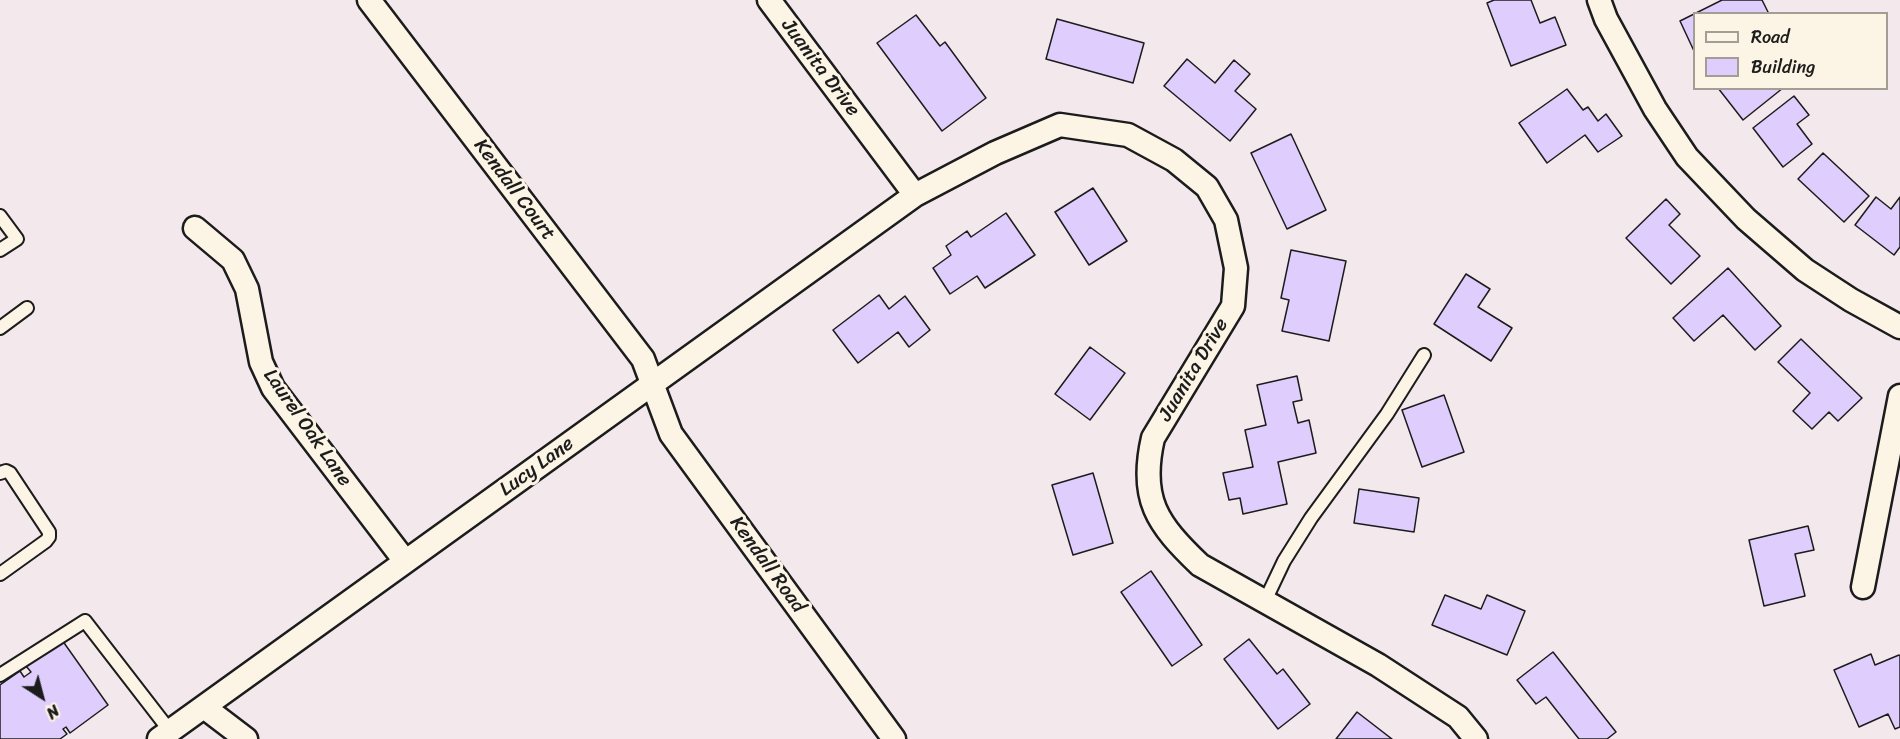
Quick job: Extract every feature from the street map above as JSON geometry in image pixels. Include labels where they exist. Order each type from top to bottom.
[{"type":"street","name":"Kendall Court","points":[[369,0],[643,360],[652,385]]},
{"type":"street","name":"Juanita Drive","points":[[770,0],[915,195],[995,153],[1060,124],[1128,135],[1174,160],[1207,187],[1226,220],[1236,268],[1233,306],[1153,438],[1147,463],[1148,487],[1155,508],[1164,526],[1176,542],[1200,565],[1378,665],[1458,717],[1476,739]]},
{"type":"street","points":[[1599,0],[1606,19],[1655,109],[1687,157],[1746,219],[1804,270],[1851,300],[1900,327]]},
{"type":"street","name":"Lucy Lane","points":[[165,735],[915,195]]},
{"type":"street","name":"Laurel Oak Lane","points":[[195,228],[233,260],[247,289],[261,363],[273,388],[405,561]]},
{"type":"street","name":"Kendall Road","points":[[652,385],[671,434],[894,739]]},
{"type":"street","points":[[1863,588],[1900,396]]},
{"type":"street","points":[[204,707],[246,739]]},
{"type":"lane","points":[[0,216],[17,238],[0,250]]},
{"type":"lane","points":[[0,328],[27,308]]},
{"type":"lane","points":[[1265,601],[1284,561],[1311,518],[1388,414],[1424,356]]},
{"type":"lane","points":[[0,473],[6,471],[10,473],[49,532],[49,537],[0,574]]},
{"type":"lane","points":[[0,675],[85,621],[165,735]]},
{"type":"building","points":[[1494,0],[1531,0],[1540,23],[1555,17],[1566,45],[1511,66],[1487,3]]},
{"type":"building","points":[[1722,0],[1762,0],[1768,12],[1698,12]]},
{"type":"building","points":[[1693,14],[1693,49],[1680,21]]},
{"type":"building","points":[[916,15],[940,46],[945,42],[986,98],[942,131],[877,43]]},
{"type":"building","points":[[1057,19],[1144,43],[1133,83],[1046,59]]},
{"type":"building","points":[[1187,59],[1215,83],[1234,60],[1250,74],[1235,91],[1256,109],[1230,141],[1164,86]]},
{"type":"building","points":[[1567,89],[1583,110],[1588,107],[1598,121],[1606,114],[1622,136],[1598,152],[1585,135],[1547,163],[1519,123]]},
{"type":"building","points":[[1720,90],[1780,90],[1743,120]]},
{"type":"building","points":[[1794,96],[1809,115],[1797,124],[1812,144],[1783,167],[1753,128]]},
{"type":"building","points":[[1291,134],[1326,210],[1287,229],[1251,153]]},
{"type":"building","points":[[1823,153],[1869,196],[1844,222],[1798,179]]},
{"type":"building","points":[[1093,188],[1127,241],[1089,265],[1055,212]]},
{"type":"building","points":[[1876,197],[1891,209],[1900,197],[1900,247],[1894,255],[1855,225]]},
{"type":"building","points":[[1666,199],[1680,214],[1669,225],[1700,256],[1671,284],[1626,238]]},
{"type":"building","points":[[1006,213],[1035,255],[985,288],[977,276],[950,294],[933,268],[951,255],[946,246],[967,231],[971,237]]},
{"type":"building","points":[[1291,250],[1346,261],[1329,341],[1282,331],[1289,300],[1281,298]]},
{"type":"building","points":[[1728,268],[1781,326],[1755,350],[1723,315],[1694,341],[1673,318]]},
{"type":"building","points":[[1466,274],[1490,289],[1478,307],[1512,328],[1491,361],[1434,324]]},
{"type":"building","points":[[879,295],[889,309],[905,296],[930,330],[909,347],[898,332],[858,363],[833,330]]},
{"type":"building","points":[[1801,339],[1862,398],[1838,421],[1829,412],[1812,429],[1793,411],[1810,393],[1778,362]]},
{"type":"building","points":[[1090,347],[1125,373],[1090,420],[1055,394]]},
{"type":"building","points":[[1297,376],[1302,400],[1293,402],[1298,423],[1309,420],[1316,453],[1278,462],[1287,504],[1243,514],[1240,498],[1229,500],[1223,473],[1253,467],[1245,430],[1266,425],[1257,385]]},
{"type":"building","points":[[1444,395],[1464,452],[1422,467],[1402,410]]},
{"type":"building","points":[[1093,473],[1113,543],[1073,555],[1052,485]]},
{"type":"building","points":[[1359,489],[1419,498],[1414,532],[1354,523]]},
{"type":"building","points":[[1808,526],[1814,550],[1795,554],[1805,596],[1764,606],[1749,540]]},
{"type":"building","points":[[1151,571],[1202,645],[1172,666],[1121,592]]},
{"type":"building","points":[[1445,595],[1481,609],[1487,595],[1525,611],[1507,655],[1432,625]]},
{"type":"building","points":[[1249,639],[1277,674],[1283,669],[1310,704],[1278,729],[1224,659]]},
{"type":"building","points":[[62,640],[108,705],[70,733],[66,727],[63,729],[67,734],[60,739],[0,739],[0,685],[20,671],[24,677],[31,672],[26,666]]},
{"type":"building","points":[[1553,652],[1616,732],[1607,739],[1579,739],[1546,697],[1536,704],[1517,680]]},
{"type":"building","points":[[1871,654],[1875,665],[1900,656],[1900,727],[1895,729],[1888,714],[1859,727],[1834,670]]},
{"type":"building","points":[[1357,712],[1392,739],[1336,739]]}]
